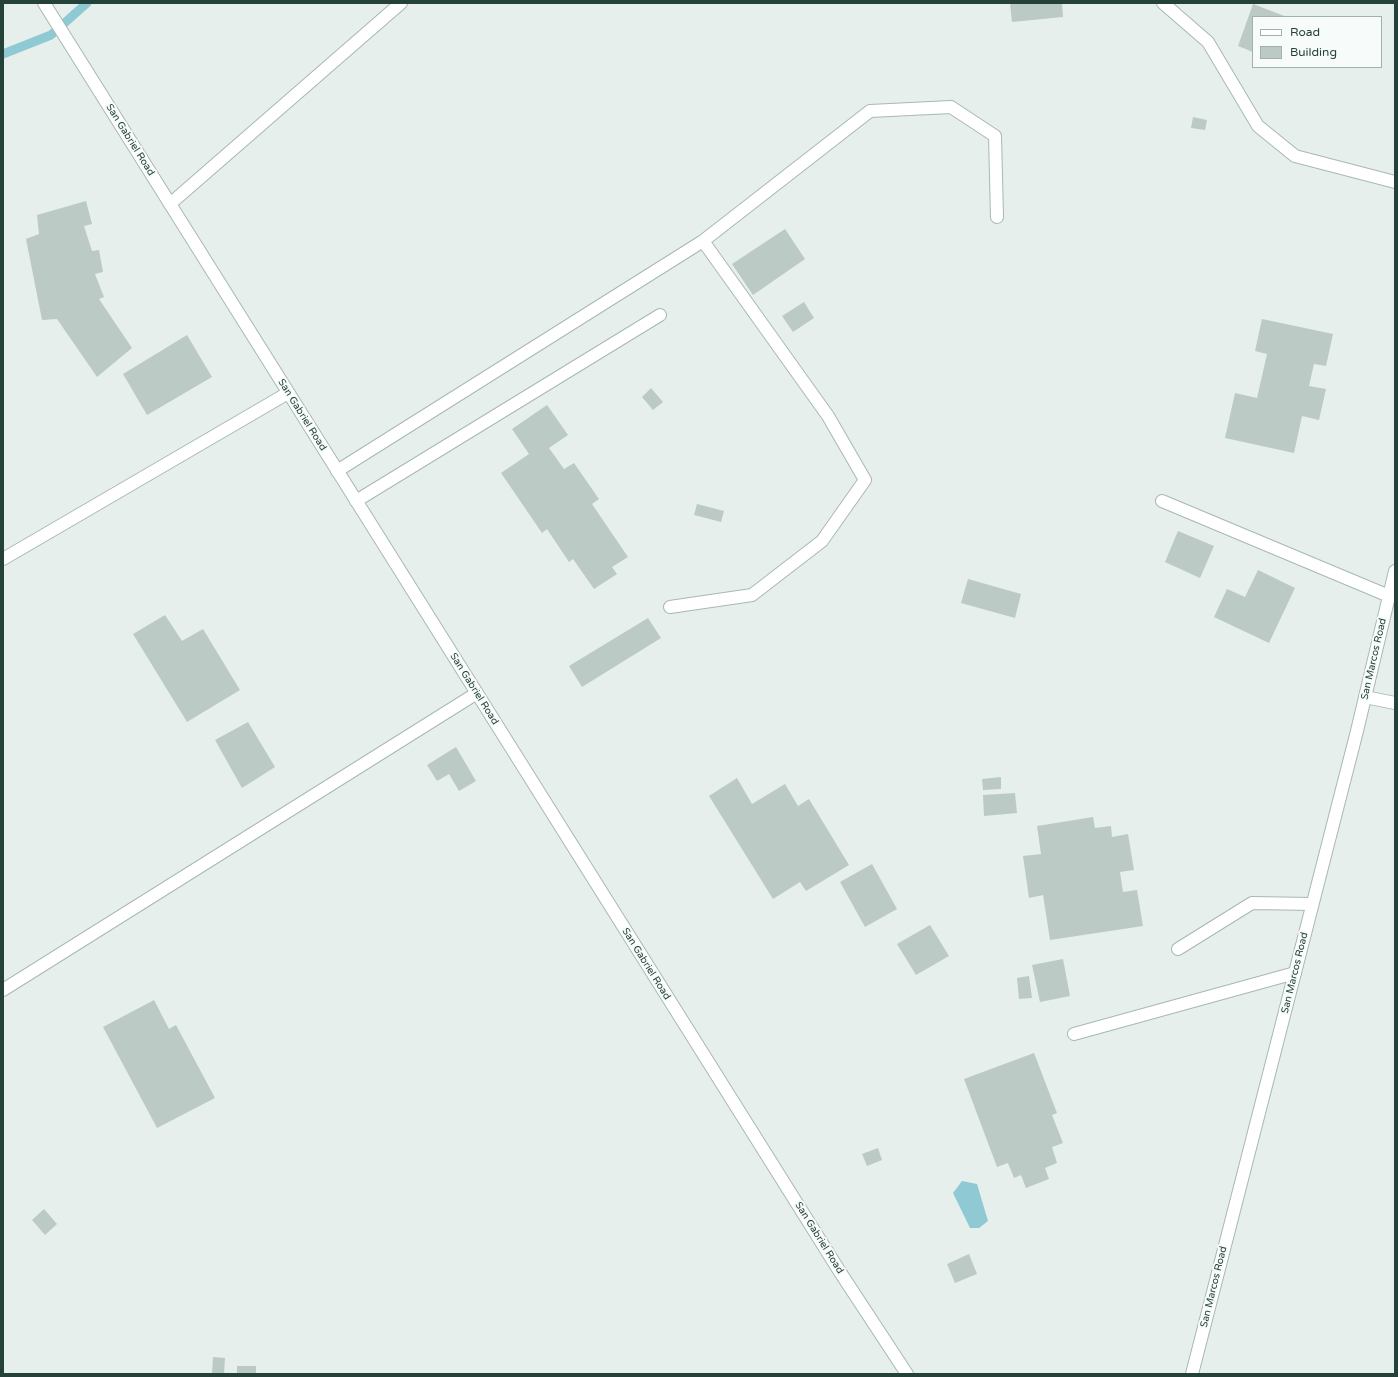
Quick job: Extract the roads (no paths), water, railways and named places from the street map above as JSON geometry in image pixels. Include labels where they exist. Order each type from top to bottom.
[{"type":"street","name":"San Gabriel Road","points":[[44,3],[840,1272],[907,1374]]},
{"type":"street","points":[[170,204],[401,3]]},
{"type":"street","points":[[1163,3],[1208,42],[1258,126],[1296,156],[1395,182]]},
{"type":"street","points":[[337,471],[703,241],[870,111],[951,107],[995,136],[997,217]]},
{"type":"street","points":[[670,607],[752,595],[822,541],[865,480],[828,416],[703,241]]},
{"type":"street","points":[[356,501],[660,315]]},
{"type":"street","points":[[3,559],[288,393]]},
{"type":"street","points":[[1162,501],[1389,596]]},
{"type":"street","name":"San Marcos Road","points":[[1192,1374],[1365,697],[1395,571]]},
{"type":"street","points":[[3,990],[477,693]]},
{"type":"street","points":[[1365,697],[1395,703]]},
{"type":"street","points":[[1178,948],[1252,903],[1312,904]]},
{"type":"street","points":[[1074,1034],[1295,973]]},
{"type":"water","points":[[962,1181],[977,1184],[988,1221],[979,1228],[970,1228],[953,1193]]},
{"type":"waterway","points":[[3,54],[51,35],[87,3]]}]
